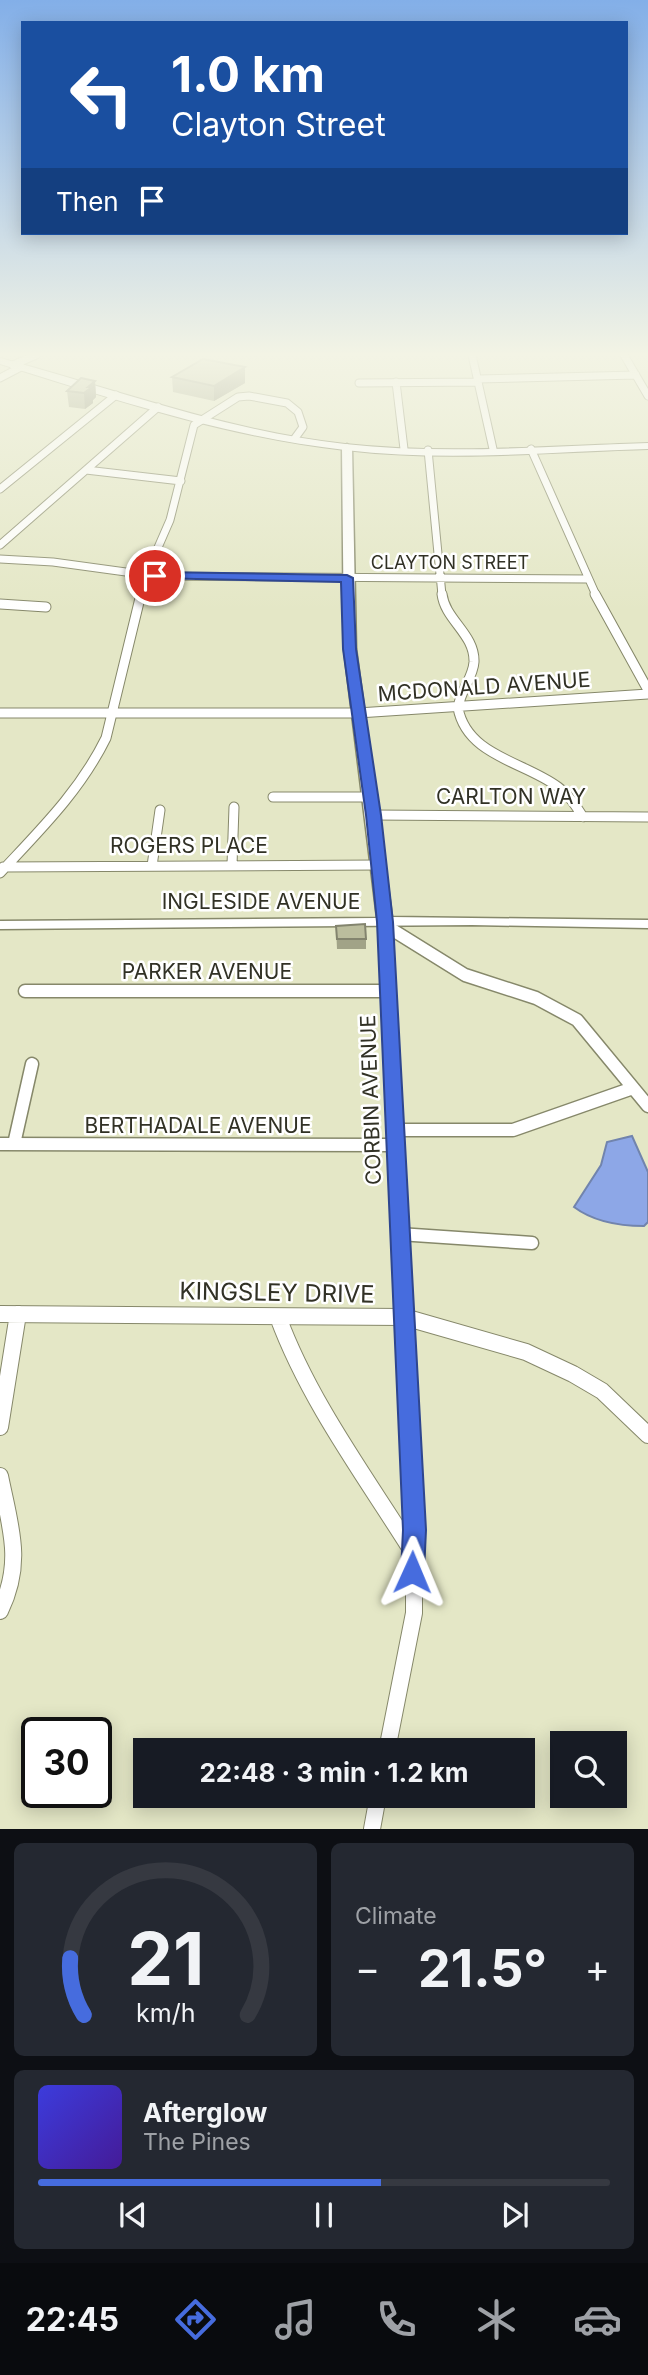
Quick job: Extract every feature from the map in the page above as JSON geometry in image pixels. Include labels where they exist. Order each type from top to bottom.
[{"type":"main road","points":[[309,440],[347,447],[428,450],[647,448]]},
{"type":"street","points":[[0,489],[60,440]]},
{"type":"street","points":[[0,545],[120,440]]},
{"type":"street","points":[[2,869],[88,773],[106,738],[146,575],[170,520],[190,440]]},
{"type":"street","points":[[403,440],[404,449]]},
{"type":"street","points":[[492,440],[494,449]]},
{"type":"street","name":"CORBIN AVENUE","points":[[347,447],[350,649],[385,922],[414,1530],[414,1613],[389,1738]]},
{"type":"street","points":[[531,449],[587,579],[648,692]]},
{"type":"street","points":[[428,450],[445,610],[463,632],[473,652],[473,665],[457,707],[466,730],[483,747],[507,761],[543,776],[563,789],[578,805],[583,817]]},
{"type":"street","points":[[86,470],[181,481]]},
{"type":"street","name":"CLAYTON STREET","points":[[0,559],[53,562],[146,575],[587,579]]},
{"type":"street","points":[[0,604],[46,607]]},
{"type":"street","name":"MCDONALD AVENUE","points":[[0,713],[358,713],[648,692]]},
{"type":"street","points":[[272,797],[370,797]]},
{"type":"street","points":[[232,865],[234,807]]},
{"type":"street","points":[[152,866],[160,810]]},
{"type":"street","name":"CARLTON WAY","points":[[373,815],[648,817]]},
{"type":"street","name":"ROGERS PLACE","points":[[2,869],[378,864]]},
{"type":"street","points":[[385,922],[391,929],[463,974],[536,998],[577,1020],[648,1106]]},
{"type":"street","name":"INGLESIDE AVENUE","points":[[0,925],[385,922],[648,924]]},
{"type":"street","name":"PARKER AVENUE","points":[[25,991],[389,991]]},
{"type":"street","points":[[14,1144],[32,1064]]},
{"type":"street","name":"BERTHADALE AVENUE","points":[[0,1144],[395,1138],[513,1130],[633,1088]]},
{"type":"street","points":[[399,1234],[532,1242]]},
{"type":"street","name":"KINGSLEY DRIVE","points":[[0,1314],[404,1317],[526,1352],[573,1374],[602,1391],[648,1435]]},
{"type":"street","points":[[0,1427],[18,1314]]},
{"type":"street","points":[[278,1317],[289,1347],[316,1398],[412,1551]]},
{"type":"street","points":[[0,1476],[15,1548],[16,1566],[7,1600],[0,1611]]},
{"type":"street","points":[[372,1829],[376,1808]]},
{"type":"water","points":[[632,1136],[648,1172],[648,1222],[644,1226],[607,1222],[574,1207],[601,1165],[607,1142]]},
{"type":"building","points":[[365,924],[366,939],[337,939],[336,926]]},
{"type":"route","points":[[155,576],[347,578],[353,679],[385,922],[414,1530],[412,1572]]}]
